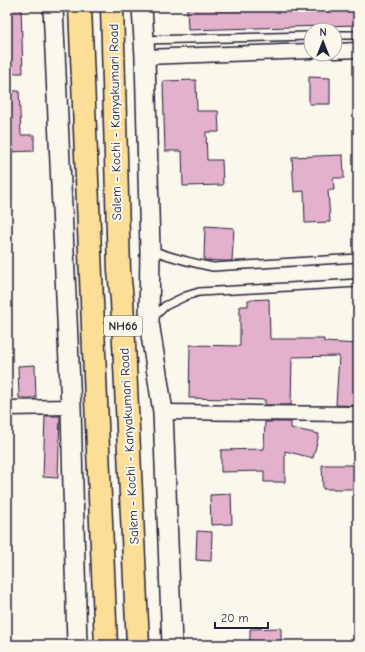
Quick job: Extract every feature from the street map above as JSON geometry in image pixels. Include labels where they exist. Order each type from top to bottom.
[{"type":"highway","name":"NH66","points":[[80,7],[106,645]]},
{"type":"highway","name":"Salem - Kochi - Kanyakumari Road","points":[[112,7],[119,271],[122,300],[138,645]]},
{"type":"street","points":[[53,7],[71,407],[73,645]]},
{"type":"street","points":[[142,7],[150,250],[149,322],[163,412],[172,645]]},
{"type":"street","points":[[144,49],[303,52]]},
{"type":"street","points":[[343,51],[358,50]]},
{"type":"street","points":[[7,408],[71,407]]},
{"type":"street","points":[[163,412],[358,414]]},
{"type":"lane","points":[[343,35],[358,35]]},
{"type":"lane","points":[[144,49],[303,37]]},
{"type":"lane","points":[[150,250],[191,263],[213,267],[358,258]]},
{"type":"lane","points":[[149,322],[165,306],[186,296],[199,292],[358,283]]},
{"type":"building","points":[[7,7],[21,7],[23,73],[7,73]]},
{"type":"building","points":[[187,7],[358,7],[358,25],[343,25],[343,22],[303,22],[303,27],[188,30]]},
{"type":"building","points":[[309,77],[330,78],[330,104],[309,104]]},
{"type":"building","points":[[196,80],[197,111],[218,111],[219,132],[206,132],[207,160],[222,160],[223,185],[183,186],[182,151],[165,151],[163,81]]},
{"type":"building","points":[[7,91],[19,91],[21,135],[34,135],[34,151],[7,152]]},
{"type":"building","points":[[343,155],[344,178],[333,178],[334,190],[328,190],[330,222],[305,223],[304,191],[294,192],[292,157]]},
{"type":"building","points":[[205,226],[234,228],[232,261],[204,260]]},
{"type":"building","points":[[269,299],[270,339],[324,339],[324,342],[358,344],[358,406],[336,405],[339,356],[292,357],[291,405],[265,405],[265,400],[189,398],[190,345],[240,346],[240,306],[248,306],[248,300]]},
{"type":"building","points":[[35,365],[36,398],[19,398],[18,366]]},
{"type":"building","points":[[45,416],[60,416],[58,478],[43,477]]},
{"type":"building","points":[[265,422],[291,422],[291,428],[319,434],[313,458],[285,451],[285,482],[264,482],[264,471],[221,472],[221,450],[264,449]]},
{"type":"building","points":[[322,465],[358,465],[358,489],[323,489]]},
{"type":"building","points":[[231,494],[232,524],[211,525],[210,495]]},
{"type":"building","points":[[197,531],[212,532],[211,561],[196,560]]},
{"type":"building","points":[[281,628],[281,645],[250,645],[250,629]]}]
